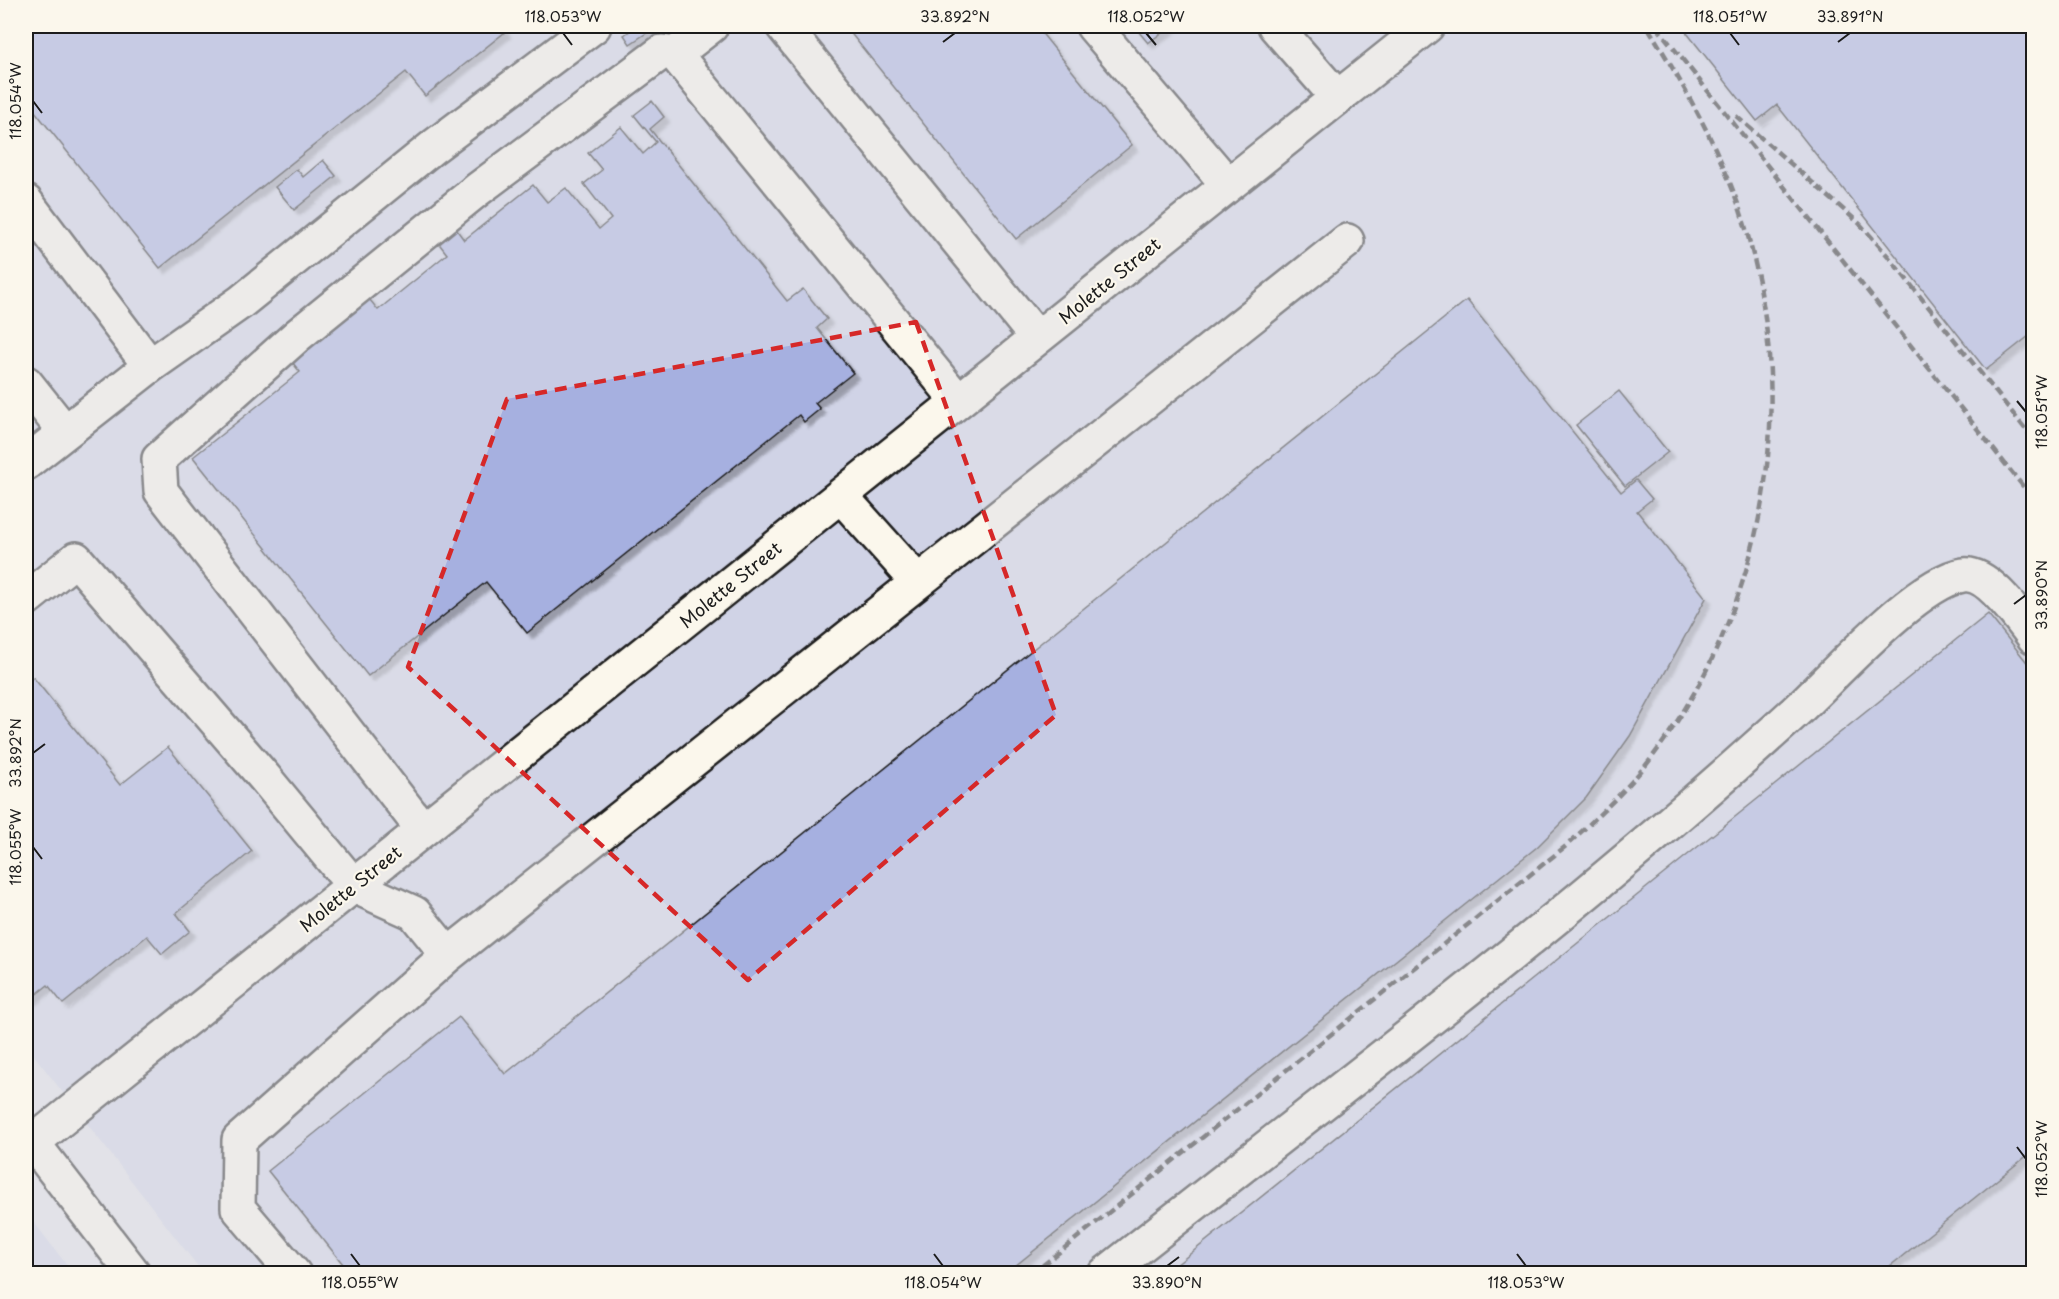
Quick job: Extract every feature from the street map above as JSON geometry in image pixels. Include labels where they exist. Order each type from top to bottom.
[{"type":"street","points":[[26,463],[150,366],[241,302],[432,147],[594,26]]},
{"type":"street","points":[[675,54],[711,26]]},
{"type":"street","points":[[783,26],[1037,338]]},
{"type":"street","points":[[1093,26],[1228,185]]},
{"type":"street","points":[[1275,26],[1337,98]]},
{"type":"street","name":"Molette Street","points":[[32,1154],[423,830],[1427,26]]},
{"type":"street","points":[[423,830],[161,491],[159,459],[298,335],[477,190],[662,52],[675,54],[958,401]]},
{"type":"street","points":[[26,202],[150,366]]},
{"type":"street","points":[[294,1274],[238,1208],[239,1140],[448,955],[1347,241]]},
{"type":"street","points":[[26,383],[65,432]]},
{"type":"street","points":[[841,496],[918,582]]},
{"type":"street","points":[[26,599],[76,559],[354,886],[414,913],[448,955]]},
{"type":"street","points":[[1105,1274],[1455,999],[1633,854],[1796,711],[1890,621],[1927,592],[1946,580],[1967,574],[1975,577],[2002,597],[2034,637]]},
{"type":"street","points":[[32,1154],[134,1274]]},
{"type":"highlighted area","points":[[916,322],[1056,715],[748,980],[408,667],[507,399]]},
{"type":"shaded area","points":[[26,26],[2033,26],[2033,1273],[203,1273],[26,1045]]},
{"type":"shaded area","points":[[26,1212],[73,1273],[26,1273]]},
{"type":"building","points":[[26,26],[501,26],[505,32],[425,96],[406,72],[160,268],[26,100]]},
{"type":"building","points":[[637,26],[657,26],[630,44],[624,35]]},
{"type":"building","points":[[845,26],[1036,26],[1132,145],[1016,239]]},
{"type":"building","points":[[1134,26],[1171,26],[1148,43]]},
{"type":"building","points":[[1687,26],[2034,26],[2034,332],[1986,370],[1777,105],[1757,121],[1683,28]]},
{"type":"building","points":[[652,101],[664,117],[650,129],[787,301],[803,289],[827,319],[817,328],[853,373],[815,403],[820,409],[804,422],[799,415],[527,633],[486,582],[368,676],[193,457],[300,372],[288,357],[366,295],[378,310],[447,254],[433,236],[451,222],[464,240],[533,185],[547,202],[566,188],[599,229],[611,219],[584,184],[602,170],[588,153],[621,127],[643,154],[656,142],[634,115]]},
{"type":"building","points":[[323,160],[336,176],[294,210],[275,187],[297,169],[303,177]]},
{"type":"building","points":[[1467,300],[1621,492],[1636,480],[1652,499],[1637,511],[1706,598],[1630,736],[1586,798],[1537,847],[1005,1274],[351,1274],[268,1171],[459,1017],[505,1074]]},
{"type":"building","points":[[1619,391],[1668,452],[1625,486],[1576,425]]},
{"type":"building","points":[[1988,614],[2034,671],[2034,1150],[1880,1274],[1165,1274]]},
{"type":"building","points":[[33,677],[120,785],[168,747],[252,851],[176,913],[190,931],[162,954],[147,936],[63,1004],[48,985],[29,1000],[26,996],[26,684]]},
{"type":"railway","points":[[1032,1274],[1566,846],[1618,797],[1646,765],[1688,703],[1722,637],[1747,568],[1763,496],[1770,423],[1768,349],[1758,276],[1738,204],[1697,113],[1647,26]]},
{"type":"railway","points":[[1656,26],[2034,500]]},
{"type":"railway","points":[[1736,116],[1860,224],[2034,440]]}]
